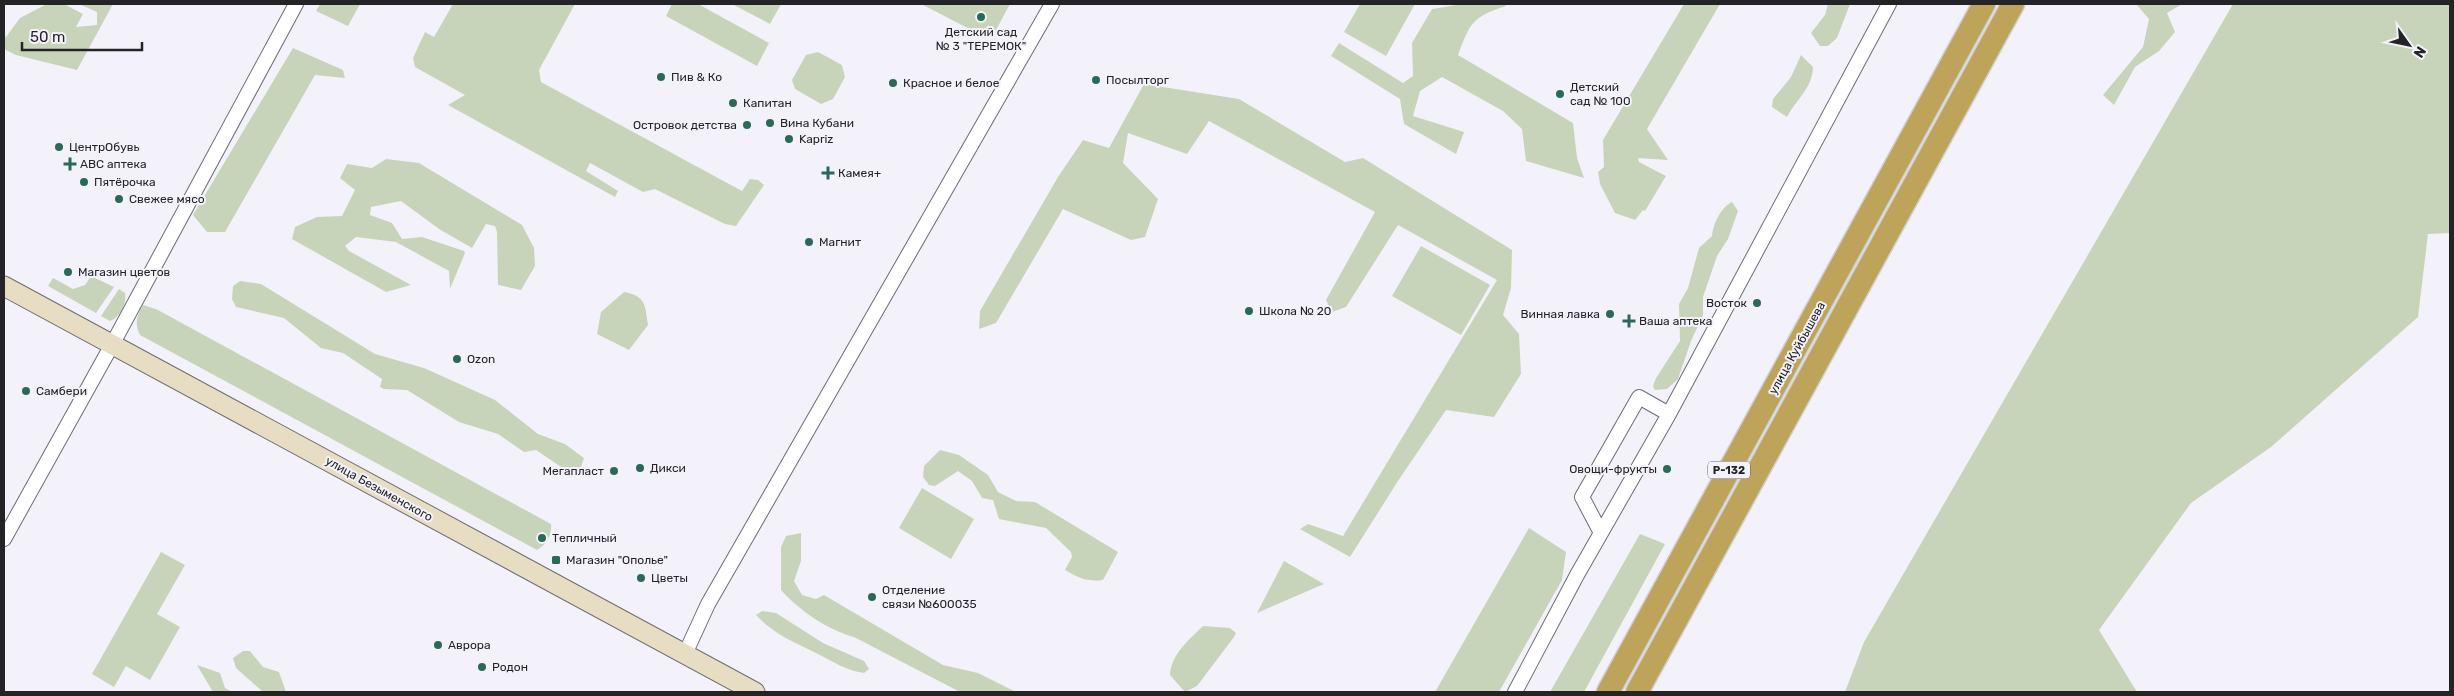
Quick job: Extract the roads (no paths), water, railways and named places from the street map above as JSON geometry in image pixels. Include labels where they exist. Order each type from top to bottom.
[{"type":"highway","name":"улица Куйбышева","points":[[1608,692],[1984,4]]},
{"type":"highway","name":"улица Куйбышева","points":[[1637,692],[2012,4]]},
{"type":"main road","name":"улица Безыменского","points":[[4,286],[113,343],[755,692]]},
{"type":"street","points":[[4,539],[113,343],[296,4]]},
{"type":"street","points":[[685,654],[712,596],[1052,4]]},
{"type":"street","points":[[1515,692],[1601,533],[1669,414],[1889,4]]},
{"type":"street","points":[[1601,533],[1582,497],[1639,397],[1669,414]]},
{"type":"place","name":"Детский сад № 3 \"ТЕРЕМОК\"","points":[[981,17]]},
{"type":"place","name":"Пив & Ко","points":[[661,77]]},
{"type":"place","name":"Посылторг","points":[[1096,80]]},
{"type":"place","name":"Красное и белое","points":[[893,83]]},
{"type":"place","name":"Детский сад № 100","points":[[1560,94]]},
{"type":"place","name":"Капитан","points":[[733,103]]},
{"type":"place","name":"Вина Кубани","points":[[770,123]]},
{"type":"place","name":"Островок детства","points":[[747,125]]},
{"type":"place","name":"Kapriz","points":[[789,139]]},
{"type":"place","name":"ЦентрОбувь","points":[[59,147]]},
{"type":"place","name":"АВС аптека","points":[[70,164]]},
{"type":"place","name":"Камея+","points":[[828,173]]},
{"type":"place","name":"Пятёрочка","points":[[84,182]]},
{"type":"place","name":"Свежее мясо","points":[[119,199]]},
{"type":"place","name":"Магнит","points":[[809,242]]},
{"type":"place","name":"Магазин цветов","points":[[68,272]]},
{"type":"place","name":"Восток","points":[[1757,303]]},
{"type":"place","name":"Школа № 20","points":[[1249,311]]},
{"type":"place","name":"Винная лавка","points":[[1610,314]]},
{"type":"place","name":"Ваша аптека","points":[[1629,321]]},
{"type":"place","name":"Ozon","points":[[457,359]]},
{"type":"place","name":"Самбери","points":[[26,391]]},
{"type":"place","name":"Дикси","points":[[640,468]]},
{"type":"place","name":"Овощи-фрукты","points":[[1667,469]]},
{"type":"place","name":"Мегапласт","points":[[614,471]]},
{"type":"place","name":"Тепличный","points":[[542,538]]},
{"type":"place","name":"Магазин \"Ополье\"","points":[[556,560]]},
{"type":"place","name":"Цветы","points":[[641,578]]},
{"type":"place","name":"Отделение связи №600035","points":[[872,597]]},
{"type":"place","name":"Аврора","points":[[438,645]]},
{"type":"place","name":"Родон","points":[[482,667]]}]
